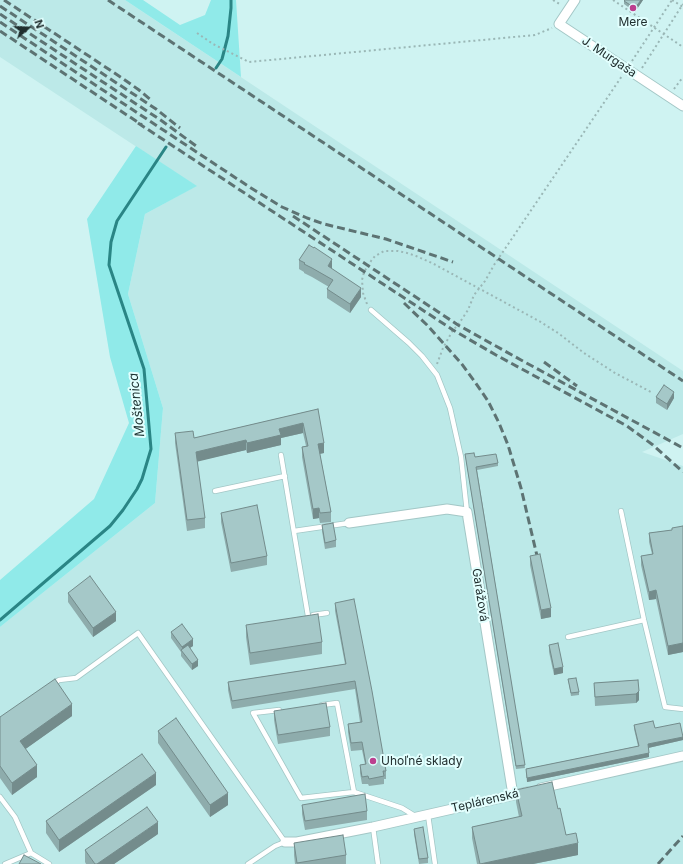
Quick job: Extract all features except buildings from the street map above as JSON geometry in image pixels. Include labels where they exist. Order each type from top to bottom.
[{"type":"street","points":[[559,24],[575,0]]},
{"type":"street","name":"J. Murgaša","points":[[559,24],[683,106]]},
{"type":"street","points":[[349,522],[447,509],[467,512]]},
{"type":"street","name":"Garážová","points":[[467,512],[513,795]]},
{"type":"street","name":"Teplárenská","points":[[286,842],[297,842],[373,827],[683,756]]},
{"type":"lane","points":[[371,310],[409,343],[422,356],[437,375],[450,408],[461,457],[467,512]]},
{"type":"lane","points":[[281,455],[308,616]]},
{"type":"lane","points":[[215,491],[285,476]]},
{"type":"lane","points":[[621,511],[644,620],[665,707],[683,709]]},
{"type":"lane","points":[[294,531],[349,522]]},
{"type":"lane","points":[[301,617],[327,613]]},
{"type":"lane","points":[[568,637],[644,620]]},
{"type":"lane","points":[[46,689],[59,680],[76,678],[138,633],[286,842],[276,846],[248,864]]},
{"type":"lane","points":[[314,706],[337,703],[354,792]]},
{"type":"lane","points":[[284,709],[253,713],[301,798],[354,792],[402,808],[416,817]]},
{"type":"lane","points":[[0,797],[15,816],[31,853],[49,864]]},
{"type":"lane","points":[[428,814],[435,864]]},
{"type":"lane","points":[[373,827],[378,864]]},
{"type":"lane","points":[[5,864],[31,853]]},
{"type":"path","points":[[613,0],[682,47],[683,42]]},
{"type":"path","points":[[437,375],[437,362],[443,348],[453,330],[468,310],[472,299],[672,0],[682,6],[636,75]]},
{"type":"path","points":[[197,33],[213,44],[249,62],[536,35],[559,24]]},
{"type":"path","points":[[669,97],[683,77]]},
{"type":"path","points":[[371,310],[363,293],[362,280],[364,272],[375,256],[384,251],[398,251],[416,256],[432,263],[539,321],[558,333],[584,353],[651,392]]},
{"type":"shaded area","points":[[0,0],[125,0],[683,371],[683,434],[642,452],[683,466],[683,864],[0,864],[0,627],[155,503],[163,408],[128,294],[145,214],[196,186],[0,57]]},
{"type":"shaded area","points":[[125,0],[143,0],[180,25],[205,15],[211,0],[236,0],[241,77]]},
{"type":"shaded area","points":[[136,146],[197,186],[145,214],[128,294],[163,408],[155,503],[0,627],[0,580],[94,499],[129,423],[110,357],[87,219]]},
{"type":"waterway","name":"Moštenica","points":[[216,68],[222,59],[228,36],[231,0]]},
{"type":"waterway","name":"Moštenica","points":[[0,620],[110,526],[123,510],[142,479],[151,449],[144,369],[109,265],[111,242],[117,221],[166,147]]},
{"type":"railway","points":[[4,0],[122,78],[151,100]]},
{"type":"railway","points":[[108,0],[683,381]]},
{"type":"railway","points":[[0,6],[156,109],[180,128]]},
{"type":"railway","points":[[0,14],[162,121],[199,148]]},
{"type":"railway","points":[[0,22],[282,207],[324,224],[386,239],[453,262]]},
{"type":"railway","points":[[0,31],[142,125]]},
{"type":"railway","points":[[138,123],[453,330],[627,426],[653,445],[683,472]]},
{"type":"railway","points":[[293,216],[458,325],[683,448]]},
{"type":"railway","points":[[404,303],[427,325],[461,363],[488,401],[508,445],[521,488],[538,560]]},
{"type":"railway","points":[[544,362],[577,386]]},
{"type":"railway","points":[[658,864],[683,836]]},
{"type":"place","name":"Mere","points":[[633,8]]},
{"type":"place","name":"Uhoľné sklady","points":[[373,761]]}]
